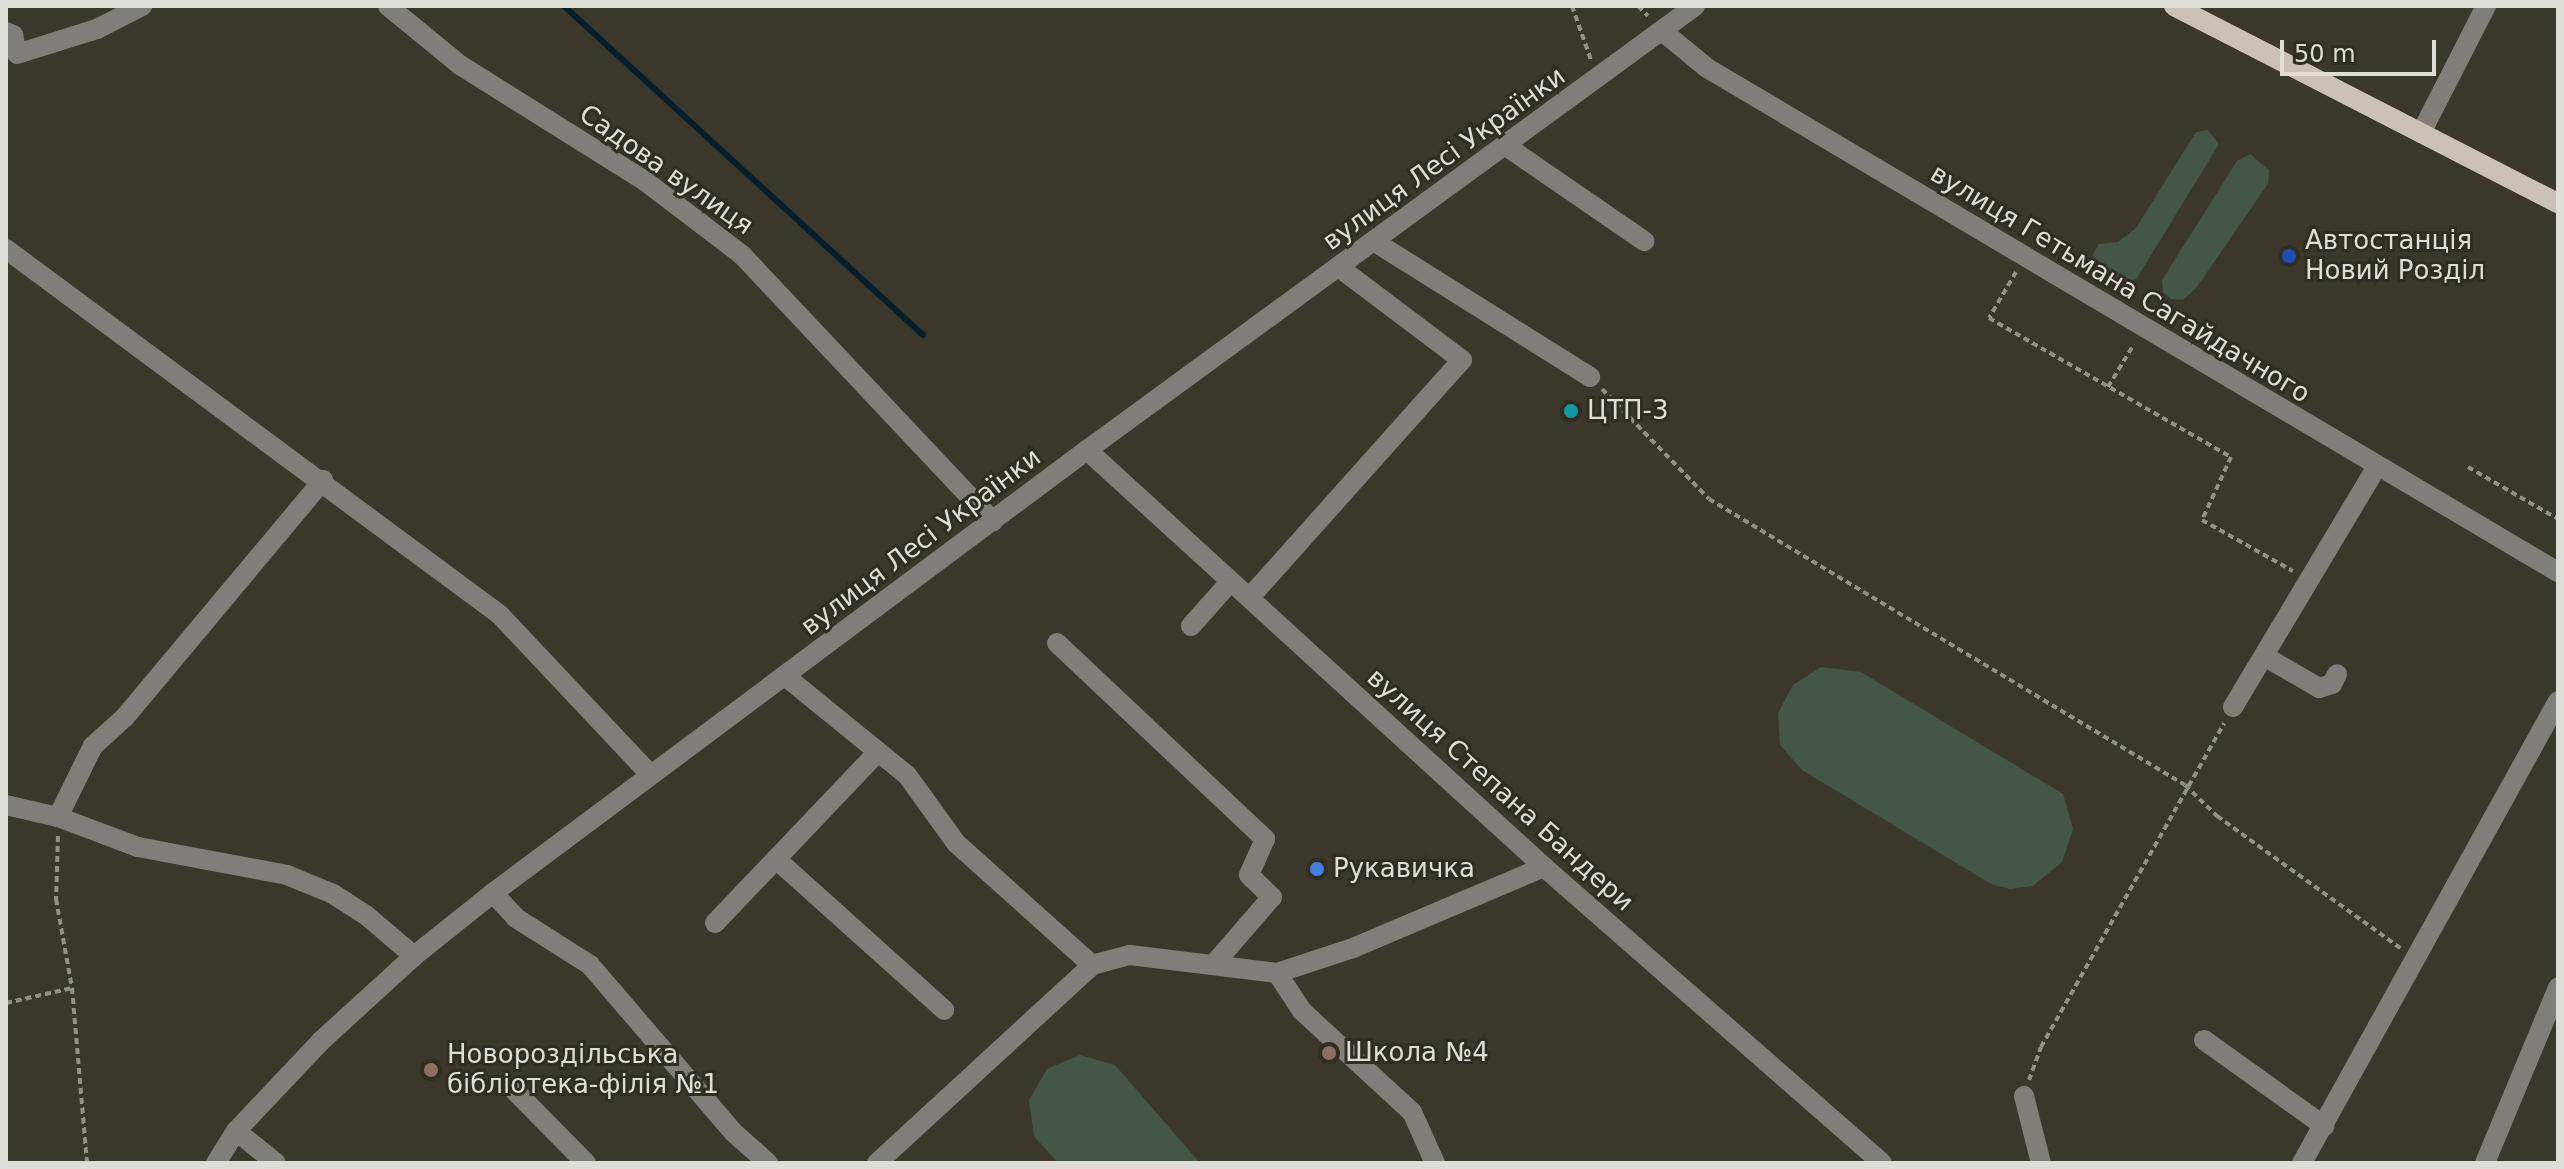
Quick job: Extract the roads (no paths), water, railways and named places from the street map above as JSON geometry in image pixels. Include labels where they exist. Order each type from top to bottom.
[{"type":"main road","points":[[2174,6],[2558,203]]},
{"type":"street","points":[[6,32],[13,35],[12,61],[97,29],[142,6]]},
{"type":"street","name":"Садова вулиця","points":[[388,6],[460,65],[645,181],[742,255],[989,517]]},
{"type":"street","name":"вулиця Лесі Українки","points":[[216,1163],[236,1131],[321,1041],[414,956],[644,767],[785,676],[989,517],[1340,268],[1695,6]]},
{"type":"street","points":[[2421,133],[2486,6]]},
{"type":"street","name":"вулиця Гетьмана Сагайдачного","points":[[1662,31],[1707,68],[2023,259],[2558,572]]},
{"type":"street","points":[[1506,146],[1644,241]]},
{"type":"street","points":[[1375,242],[1590,377]]},
{"type":"street","points":[[6,249],[323,480],[500,615],[644,767]]},
{"type":"street","points":[[1250,597],[1462,360],[1340,268]]},
{"type":"street","name":"вулиця Степана Бандери","points":[[1087,450],[1544,867],[1882,1163]]},
{"type":"street","points":[[2233,707],[2377,466]]},
{"type":"street","points":[[58,817],[93,746],[125,717],[323,480]]},
{"type":"street","points":[[1191,626],[1231,581]]},
{"type":"street","points":[[1057,643],[1265,839],[1249,875],[1272,897],[1213,965]]},
{"type":"street","points":[[2264,656],[2319,688],[2332,684],[2337,674]]},
{"type":"street","points":[[785,676],[907,775],[956,843],[1092,965]]},
{"type":"street","points":[[2302,1163],[2558,701]]},
{"type":"street","points":[[715,923],[878,752]]},
{"type":"street","points":[[6,805],[58,817],[138,847],[287,875],[356,908],[414,956]]},
{"type":"street","points":[[776,859],[944,1010]]},
{"type":"street","points":[[877,1163],[1092,965],[1130,955],[1277,973],[1353,948],[1544,867]]},
{"type":"street","points":[[493,893],[516,918],[590,965],[733,1132],[768,1163]]},
{"type":"street","points":[[1277,973],[1302,1011],[1412,1112],[1435,1163]]},
{"type":"street","points":[[2485,1163],[2558,988]]},
{"type":"street","points":[[2204,1040],[2324,1126]]},
{"type":"street","points":[[515,1091],[586,1163]]},
{"type":"street","points":[[2024,1096],[2041,1163]]},
{"type":"street","points":[[236,1131],[276,1163]]},
{"type":"waterway","points":[[564,6],[923,335]]},
{"type":"place","name":"Автостанція Новий Розділ","points":[[2289,256]]},
{"type":"place","name":"ЦТП-3","points":[[1571,411]]},
{"type":"place","name":"Рукавичка","points":[[1317,869]]},
{"type":"place","name":"Школа №4","points":[[1329,1053]]},
{"type":"place","name":"Новороздільська бібліотека-філія №1","points":[[431,1070]]}]
